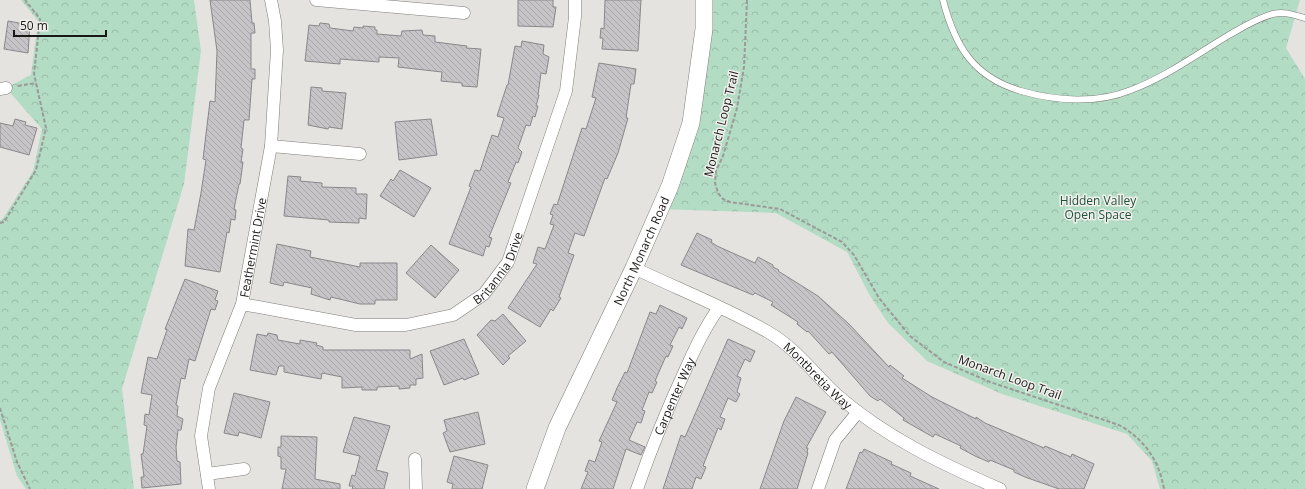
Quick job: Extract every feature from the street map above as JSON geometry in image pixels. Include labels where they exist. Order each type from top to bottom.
[{"type":"street","name":"Feathermint Drive","points":[[209,489],[201,436],[209,388],[242,304],[271,146],[277,50],[275,21],[271,0]]},
{"type":"street","points":[[316,0],[464,13]]},
{"type":"street","name":"Britannia Drive","points":[[242,304],[356,325],[406,325],[453,316],[484,294],[508,262],[566,91],[575,17],[575,0]]},
{"type":"street","name":"North Monarch Road","points":[[535,489],[557,428],[634,268],[670,186],[691,123],[703,35],[704,0]]},
{"type":"street","points":[[271,146],[360,154]]},
{"type":"street","name":"Montbretia Way","points":[[634,268],[768,332],[790,347],[837,394],[871,422],[917,451],[1000,489]]},
{"type":"street","name":"Carpenter Way","points":[[637,489],[650,452],[682,378],[708,321],[719,308]]},
{"type":"street","points":[[818,489],[836,440],[858,412]]},
{"type":"street","points":[[415,459],[416,489]]},
{"type":"street","points":[[207,474],[244,469]]},
{"type":"lane","points":[[943,0],[958,42],[971,63],[988,77],[1012,89],[1040,97],[1071,100],[1100,98],[1130,91],[1162,76],[1255,20],[1274,14],[1288,13],[1305,18]]},
{"type":"path","points":[[0,224],[4,222],[36,170],[46,128],[34,74],[40,19],[25,0]]},
{"type":"path","name":"Monarch Loop Trail","points":[[747,0],[744,67],[737,108],[723,156],[716,171],[715,183],[718,193],[723,199],[730,202],[780,209],[842,242],[854,255],[879,298],[910,336],[944,362],[990,382],[1119,425],[1144,443],[1155,459],[1164,489]]},
{"type":"path","points":[[3,88],[36,83]]},
{"type":"path","points":[[0,408],[17,462],[30,489]]},
{"type":"green space","points":[[21,0],[194,0],[201,51],[184,184],[122,389],[134,489],[26,489],[17,476],[0,420],[0,220],[2,220],[33,171],[42,129],[6,88],[31,75],[38,21]]},
{"type":"green space","name":"Hidden Valley Open Space","points":[[704,0],[1300,0],[1286,48],[1305,79],[1305,489],[1160,489],[1152,461],[1127,434],[1002,394],[927,361],[888,323],[869,294],[847,252],[776,213],[660,209],[680,156]]},
{"type":"building","points":[[210,0],[250,0],[252,23],[254,23],[255,33],[251,33],[251,69],[255,69],[255,79],[252,79],[249,120],[244,120],[241,148],[243,149],[241,162],[243,162],[234,209],[236,210],[235,220],[231,219],[229,233],[227,232],[220,272],[185,266],[188,229],[194,230],[206,160],[203,159],[210,101],[215,102],[217,51]]},
{"type":"building","points":[[518,0],[553,0],[553,7],[556,7],[553,27],[518,26]]},
{"type":"building","points":[[605,0],[641,0],[638,51],[602,49],[603,38],[600,38],[601,28],[604,29]]},
{"type":"building","points":[[8,21],[30,25],[28,53],[4,49]]},
{"type":"building","points":[[320,23],[329,24],[330,28],[353,31],[354,27],[375,27],[377,34],[401,36],[402,31],[422,30],[423,35],[435,36],[435,42],[467,46],[466,48],[481,49],[477,87],[462,86],[462,83],[441,81],[442,72],[398,67],[399,58],[379,57],[379,62],[340,59],[340,64],[305,61],[309,25],[319,26]]},
{"type":"building","points":[[522,41],[544,45],[543,54],[549,57],[546,74],[541,73],[539,95],[536,106],[538,106],[535,117],[533,116],[530,126],[526,125],[518,148],[522,152],[518,163],[516,162],[508,182],[511,183],[489,237],[492,238],[489,247],[486,246],[483,256],[449,244],[471,187],[469,186],[475,170],[480,171],[492,135],[498,137],[504,118],[497,116],[508,85],[515,46],[521,47]]},
{"type":"building","points":[[599,63],[636,69],[634,84],[631,84],[626,118],[628,118],[618,153],[607,179],[605,178],[584,236],[575,233],[568,253],[574,255],[559,297],[561,298],[553,311],[551,309],[540,327],[508,308],[537,264],[533,263],[538,247],[545,249],[554,225],[550,224],[553,215],[550,214],[554,204],[557,205],[582,128],[586,129],[596,98],[592,97]]},
{"type":"building","points":[[311,87],[322,88],[322,91],[346,93],[342,129],[329,127],[328,129],[308,125]]},
{"type":"building","points":[[15,119],[26,122],[25,125],[37,128],[29,155],[0,147],[0,123],[13,126]]},
{"type":"building","points":[[431,119],[437,155],[399,160],[395,122]]},
{"type":"building","points":[[400,170],[431,188],[414,217],[380,196],[391,179],[393,181]]},
{"type":"building","points":[[288,176],[301,177],[300,181],[322,183],[322,187],[356,188],[356,194],[367,194],[366,219],[359,218],[359,223],[329,222],[329,220],[284,216]]},
{"type":"building","points":[[697,233],[712,240],[711,242],[717,246],[755,263],[758,257],[773,265],[773,267],[779,270],[778,271],[818,296],[849,324],[889,367],[890,365],[904,376],[902,378],[932,397],[976,419],[976,417],[985,423],[1044,448],[1045,446],[1071,457],[1072,454],[1094,464],[1084,489],[1059,489],[1025,477],[1014,472],[1014,470],[990,460],[989,462],[977,457],[960,448],[961,446],[935,434],[933,437],[903,420],[904,418],[880,399],[878,401],[870,396],[832,352],[829,354],[808,331],[807,332],[797,324],[798,322],[771,305],[773,302],[755,293],[753,295],[681,265]]},
{"type":"building","points":[[277,244],[311,251],[310,257],[360,267],[360,263],[397,263],[397,300],[375,300],[375,304],[360,304],[331,297],[330,300],[311,294],[312,288],[284,282],[283,286],[270,283]]},
{"type":"building","points":[[431,245],[459,270],[435,298],[406,273]]},
{"type":"building","points":[[185,279],[218,291],[215,300],[218,301],[215,310],[211,309],[195,361],[189,359],[185,379],[181,378],[176,405],[178,406],[177,416],[183,419],[181,430],[178,430],[176,447],[177,461],[180,462],[181,484],[142,488],[141,477],[144,477],[141,454],[143,454],[147,426],[144,425],[145,414],[149,415],[152,395],[141,393],[148,357],[157,359],[167,330],[165,329]]},
{"type":"building","points":[[660,305],[687,318],[682,329],[679,327],[670,345],[673,346],[668,357],[666,356],[655,381],[657,382],[652,393],[649,392],[642,410],[645,411],[641,423],[637,422],[629,440],[645,447],[641,455],[626,449],[613,489],[581,489],[588,472],[585,471],[589,460],[595,462],[602,442],[599,441],[617,402],[612,400],[617,388],[625,372],[627,373],[650,312],[656,314]]},
{"type":"building","points":[[503,314],[526,341],[508,356],[510,358],[503,365],[477,335],[491,320],[495,321]]},
{"type":"building","points":[[268,333],[277,335],[278,340],[300,344],[300,340],[317,343],[316,345],[323,347],[323,350],[410,350],[410,359],[422,354],[423,378],[416,379],[416,385],[410,385],[410,388],[399,389],[399,386],[377,387],[377,390],[362,390],[362,387],[342,388],[342,377],[322,373],[321,379],[284,372],[284,366],[279,366],[276,375],[250,370],[257,334],[267,336]]},
{"type":"building","points":[[464,339],[479,374],[464,380],[463,378],[444,385],[430,351]]},
{"type":"building","points":[[728,339],[755,351],[750,362],[745,359],[737,376],[741,378],[737,392],[740,394],[736,402],[728,398],[720,417],[725,419],[721,430],[718,428],[703,466],[706,467],[701,479],[696,477],[692,489],[663,489],[681,435],[685,437]]},
{"type":"building","points":[[234,393],[270,402],[261,438],[239,432],[238,436],[224,433]]},
{"type":"building","points":[[796,397],[826,412],[806,448],[808,448],[808,453],[797,489],[760,489],[784,421]]},
{"type":"building","points":[[478,412],[485,444],[450,452],[443,433],[447,431],[444,420]]},
{"type":"building","points":[[354,417],[390,426],[376,470],[388,473],[384,489],[352,489],[353,486],[349,486],[352,475],[355,476],[360,456],[343,452]]},
{"type":"building","points":[[281,436],[317,437],[315,479],[340,484],[340,489],[282,489],[286,469],[281,469],[281,457],[278,456],[278,447],[281,447]]},
{"type":"building","points":[[864,449],[911,473],[910,476],[939,489],[846,489],[860,452],[862,453]]},
{"type":"building","points":[[454,456],[488,465],[482,489],[452,489],[453,484],[447,482]]}]
